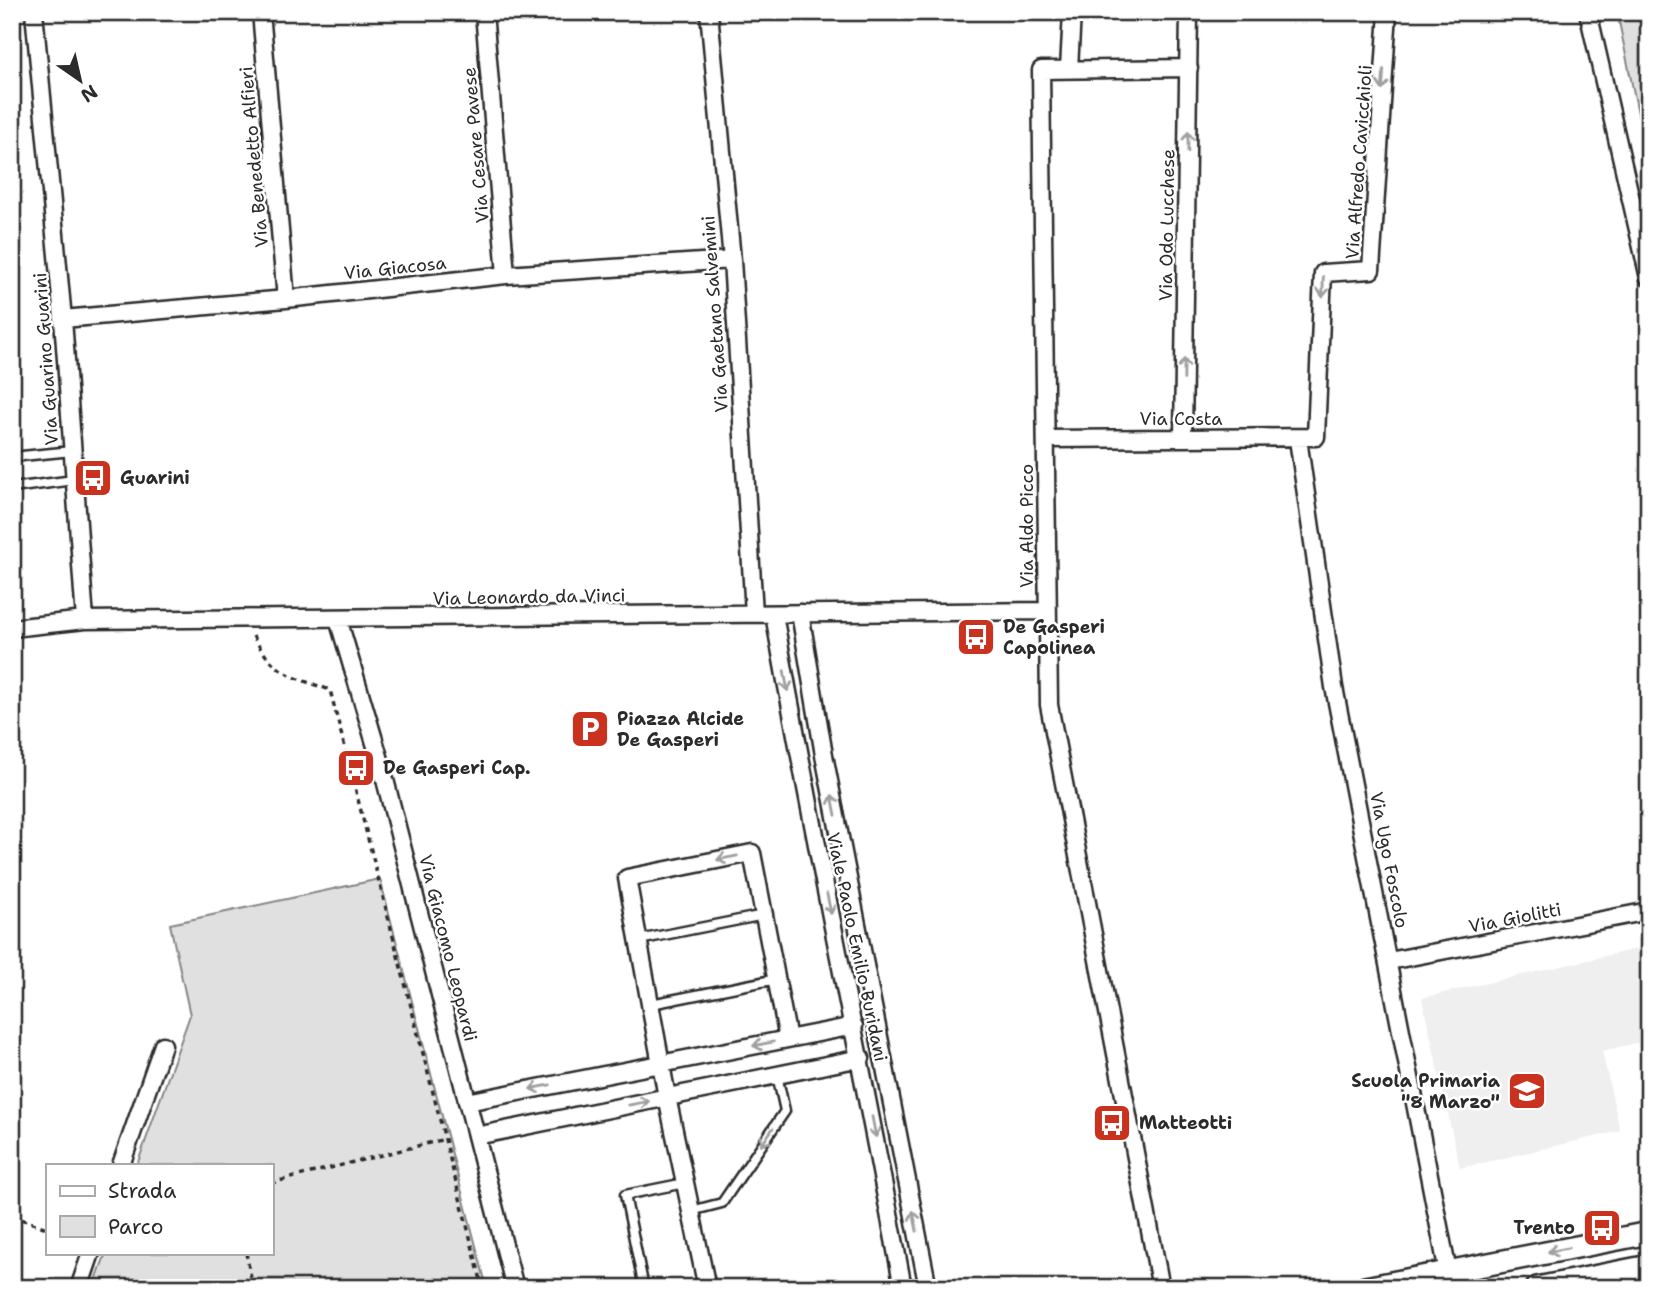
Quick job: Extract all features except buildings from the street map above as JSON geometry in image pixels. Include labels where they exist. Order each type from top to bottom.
[{"type":"street","name":"Via Guarino Guarini","points":[[34,12],[63,319],[85,620]]},
{"type":"street","name":"Via Benedetto Alfieri","points":[[261,12],[286,299]]},
{"type":"street","name":"Via Cesare Pavese","points":[[484,12],[506,275]]},
{"type":"street","name":"Via Gaetano Salvemini","points":[[709,12],[732,260],[754,613]]},
{"type":"street","points":[[1069,69],[1072,12]]},
{"type":"street","name":"Via Odo Lucchese","points":[[1183,438],[1189,12]]},
{"type":"street","name":"Via Alfredo Cavicchioli","points":[[1316,437],[1323,273],[1371,270],[1388,12]]},
{"type":"street","points":[[1588,12],[1649,278]]},
{"type":"street","name":"Via Aldo Picco","points":[[1161,1288],[1049,705],[1041,70],[1189,68]]},
{"type":"street","name":"Via Giacosa","points":[[63,319],[286,299],[506,275],[732,260]]},
{"type":"street","name":"Via Costa","points":[[1046,439],[1316,437]]},
{"type":"street","name":"Via Ugo Foscolo","points":[[1298,439],[1334,687],[1450,1280]]},
{"type":"street","name":"Via Leonardo da Vinci","points":[[12,628],[85,620],[1047,611]]},
{"type":"street","name":"Viale Paolo Emilio Buridani","points":[[800,613],[824,755],[928,1288]]},
{"type":"street","name":"Viale Paolo Emilio Buridani","points":[[774,614],[800,762],[861,1058],[903,1288]]},
{"type":"street","name":"Via Giacomo Leopardi","points":[[338,619],[380,760],[515,1288]]},
{"type":"street","points":[[707,1288],[667,1097],[627,878],[752,853],[788,1039]]},
{"type":"street","name":"Via Giolitti","points":[[1389,961],[1649,911]]},
{"type":"street","points":[[467,1102],[854,1026]]},
{"type":"street","points":[[121,1164],[163,1045]]},
{"type":"street","points":[[476,1136],[861,1058]]},
{"type":"street","points":[[1365,1288],[1450,1280],[1649,1233]]},
{"type":"street","points":[[79,1288],[91,1254]]},
{"type":"street","points":[[1538,1288],[1649,1266]]},
{"type":"lane","points":[[12,457],[72,451]]},
{"type":"lane","points":[[12,488],[74,480]]},
{"type":"lane","points":[[639,940],[764,915]]},
{"type":"lane","points":[[651,1004],[777,979]]},
{"type":"lane","points":[[691,1211],[722,1203],[785,1111],[777,1075]]},
{"type":"lane","points":[[644,1288],[625,1195],[685,1183]]},
{"type":"path","points":[[243,619],[263,654],[282,672],[330,690],[483,1288]]},
{"type":"path","points":[[273,1182],[445,1139]]},
{"type":"path","points":[[12,1216],[46,1228]]},
{"type":"path","points":[[246,1254],[253,1288]]},
{"type":"shaded area","name":"Scuola Primaria \"8 Marzo\"","points":[[1649,946],[1649,1040],[1602,1051],[1620,1131],[1460,1168],[1422,998]]},
{"type":"green space","points":[[1617,12],[1649,12],[1649,166]]},
{"type":"green space","points":[[380,879],[487,1288],[93,1288],[106,1254],[273,1254],[273,1164],[137,1164],[190,1015],[170,924]]},
{"type":"place","name":"Guarini","points":[[93,478]]},
{"type":"place","name":"De Gasperi Capolinea","points":[[976,637]]},
{"type":"place","name":"Piazza Alcide De Gasperi","points":[[590,729]]},
{"type":"place","name":"De Gasperi Cap.","points":[[356,768]]},
{"type":"place","name":"Scuola Primaria \"8 Marzo\"","points":[[1527,1091]]},
{"type":"place","name":"Matteotti","points":[[1112,1123]]},
{"type":"place","name":"Trento","points":[[1602,1228]]}]
